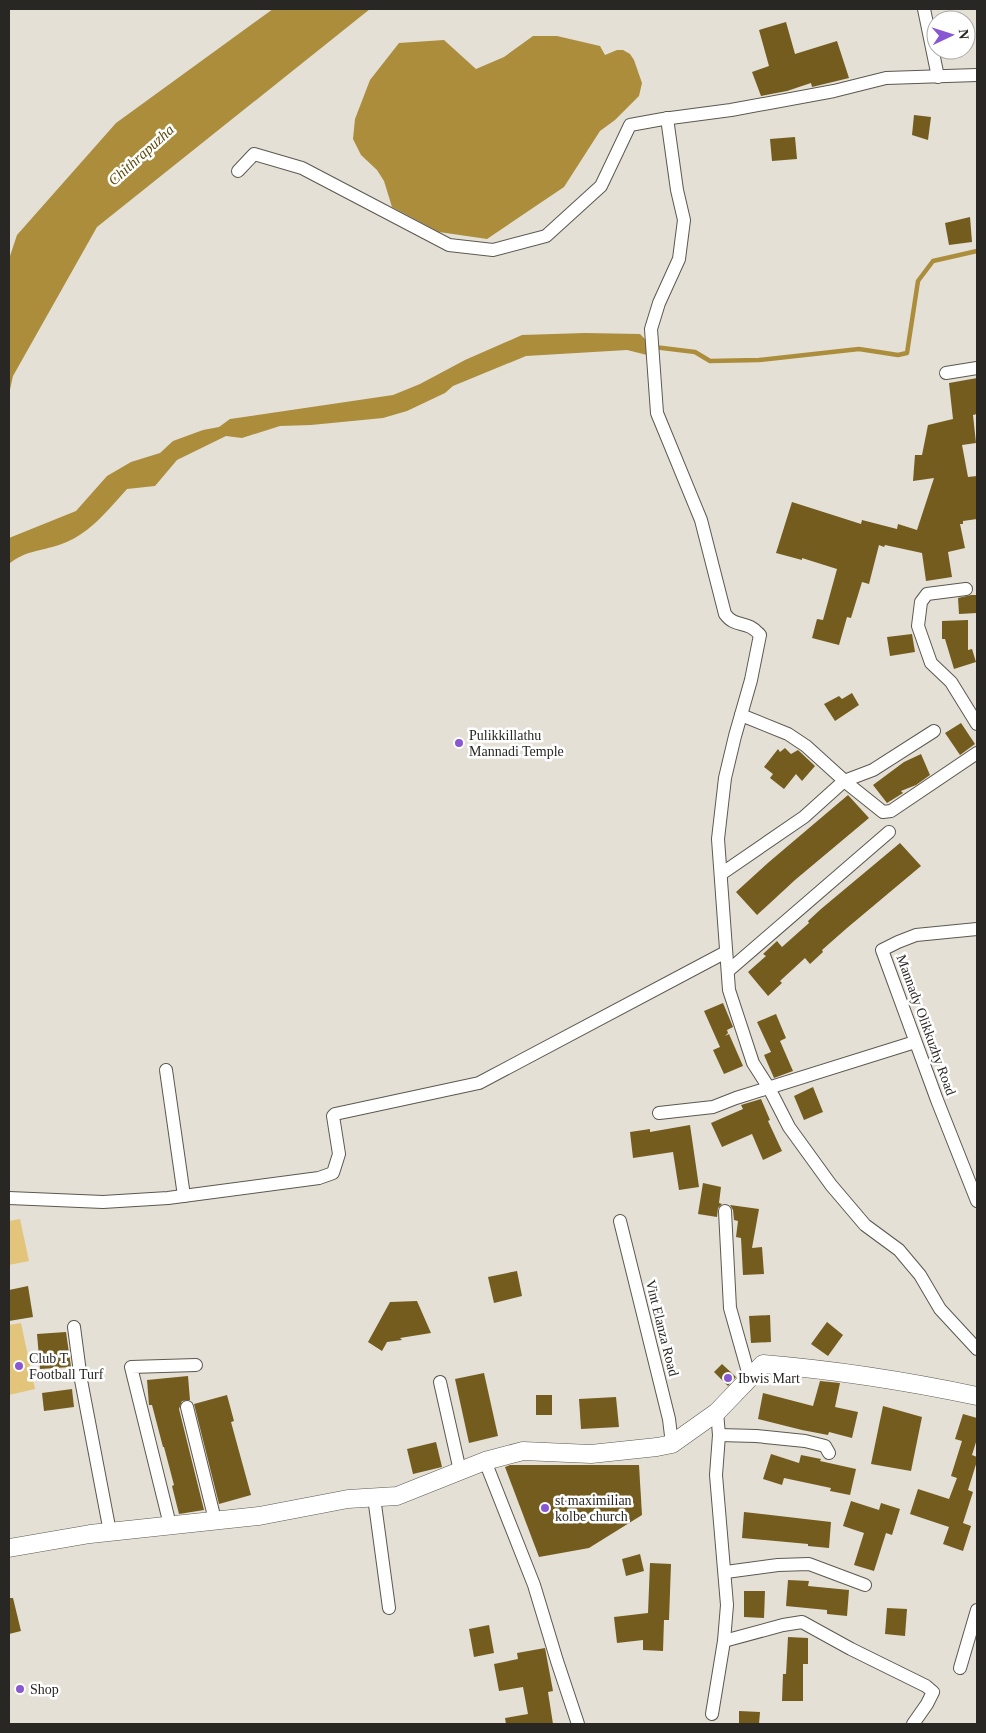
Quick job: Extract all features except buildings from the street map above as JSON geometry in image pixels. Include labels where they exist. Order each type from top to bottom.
[{"type":"main road","points":[[9,1548],[110,1532],[259,1516],[348,1499],[397,1496],[485,1461],[523,1451],[591,1454],[672,1444],[718,1412],[763,1364],[820,1369],[902,1381],[977,1396]]},
{"type":"street","points":[[924,9],[938,77]]},
{"type":"street","points":[[238,171],[254,154],[302,168],[449,245],[493,250],[546,236],[601,186],[630,125],[731,110],[834,91],[886,78],[977,74]]},
{"type":"street","points":[[667,118],[677,190],[684,220],[678,259],[659,303],[651,329],[657,413],[701,520],[725,614],[730,621],[753,626],[760,635],[751,680],[725,778],[718,838],[729,990],[753,1063],[769,1088],[789,1127],[830,1185],[865,1225],[899,1250],[920,1275],[940,1309],[977,1349]]},
{"type":"street","points":[[946,373],[977,368]]},
{"type":"street","points":[[966,589],[927,594],[922,602],[918,626],[931,663],[952,682],[977,724]]},
{"type":"street","points":[[741,715],[788,734],[806,746],[844,781],[883,812],[891,811],[977,753]]},
{"type":"street","points":[[722,874],[804,817],[844,781],[872,770],[934,731]]},
{"type":"street","points":[[728,971],[890,832]]},
{"type":"street","name":"Mannady Olikkuzhy Road","points":[[977,928],[916,935],[882,950],[977,1201]]},
{"type":"street","points":[[9,1198],[103,1202],[184,1196],[319,1178],[333,1173],[339,1154],[333,1116],[335,1114],[479,1083],[726,952]]},
{"type":"street","points":[[659,1114],[713,1107],[736,1098],[916,1042]]},
{"type":"street","points":[[166,1070],[184,1196]]},
{"type":"street","points":[[725,1211],[730,1308],[750,1379]]},
{"type":"street","name":"Vint Elanza Road","points":[[620,1221],[669,1419],[672,1444]]},
{"type":"street","points":[[74,1327],[81,1380],[110,1532]]},
{"type":"street","points":[[170,1525],[131,1367],[196,1365]]},
{"type":"street","points":[[440,1382],[460,1471]]},
{"type":"street","points":[[187,1407],[215,1520]]},
{"type":"street","points":[[712,1714],[728,1605],[716,1475],[718,1412]]},
{"type":"street","points":[[718,1435],[756,1436],[805,1441],[825,1446],[829,1453]]},
{"type":"street","points":[[485,1461],[534,1585],[578,1724]]},
{"type":"street","points":[[374,1497],[389,1608]]},
{"type":"street","points":[[726,1572],[778,1565],[809,1564],[865,1585]]},
{"type":"street","points":[[960,1668],[977,1610]]},
{"type":"street","points":[[724,1641],[783,1625],[802,1622],[851,1649],[926,1686],[933,1692],[928,1704],[913,1724]]},
{"type":"shaded area","points":[[20,1219],[29,1261],[9,1265],[9,1221]]},
{"type":"shaded area","name":"Club T Football Turf","points":[[21,1323],[35,1389],[9,1395],[9,1325]]},
{"type":"water","name":"Chithrapuzha","points":[[273,9],[370,9],[97,227],[13,376],[9,394],[9,259],[17,235],[116,123]]},
{"type":"water","points":[[533,36],[557,36],[600,46],[605,55],[617,50],[623,50],[630,54],[634,60],[642,83],[639,96],[615,120],[600,131],[564,187],[487,239],[439,232],[392,207],[384,181],[377,170],[361,155],[353,139],[355,119],[370,80],[399,43],[444,40],[476,69],[504,57]]},
{"type":"water","points":[[640,334],[647,341],[647,355],[627,350],[526,356],[453,386],[445,393],[407,411],[383,418],[280,426],[242,438],[226,436],[177,460],[155,486],[127,489],[96,522],[70,541],[21,556],[9,564],[9,538],[76,511],[107,476],[131,462],[160,453],[173,441],[203,430],[219,427],[230,419],[393,395],[522,335]]},
{"type":"waterway","points":[[654,347],[695,352],[710,361],[759,360],[859,349],[898,355],[907,353],[918,281],[933,261],[977,251]]},
{"type":"place","name":"Pulikkillathu Mannadi Temple","points":[[459,743]]},
{"type":"place","name":"Club T Football Turf","points":[[19,1366]]},
{"type":"place","name":"Ibwis Mart","points":[[728,1378]]},
{"type":"place","name":"st maximilian kolbe church","points":[[545,1508]]},
{"type":"place","name":"Shop","points":[[20,1689]]}]
